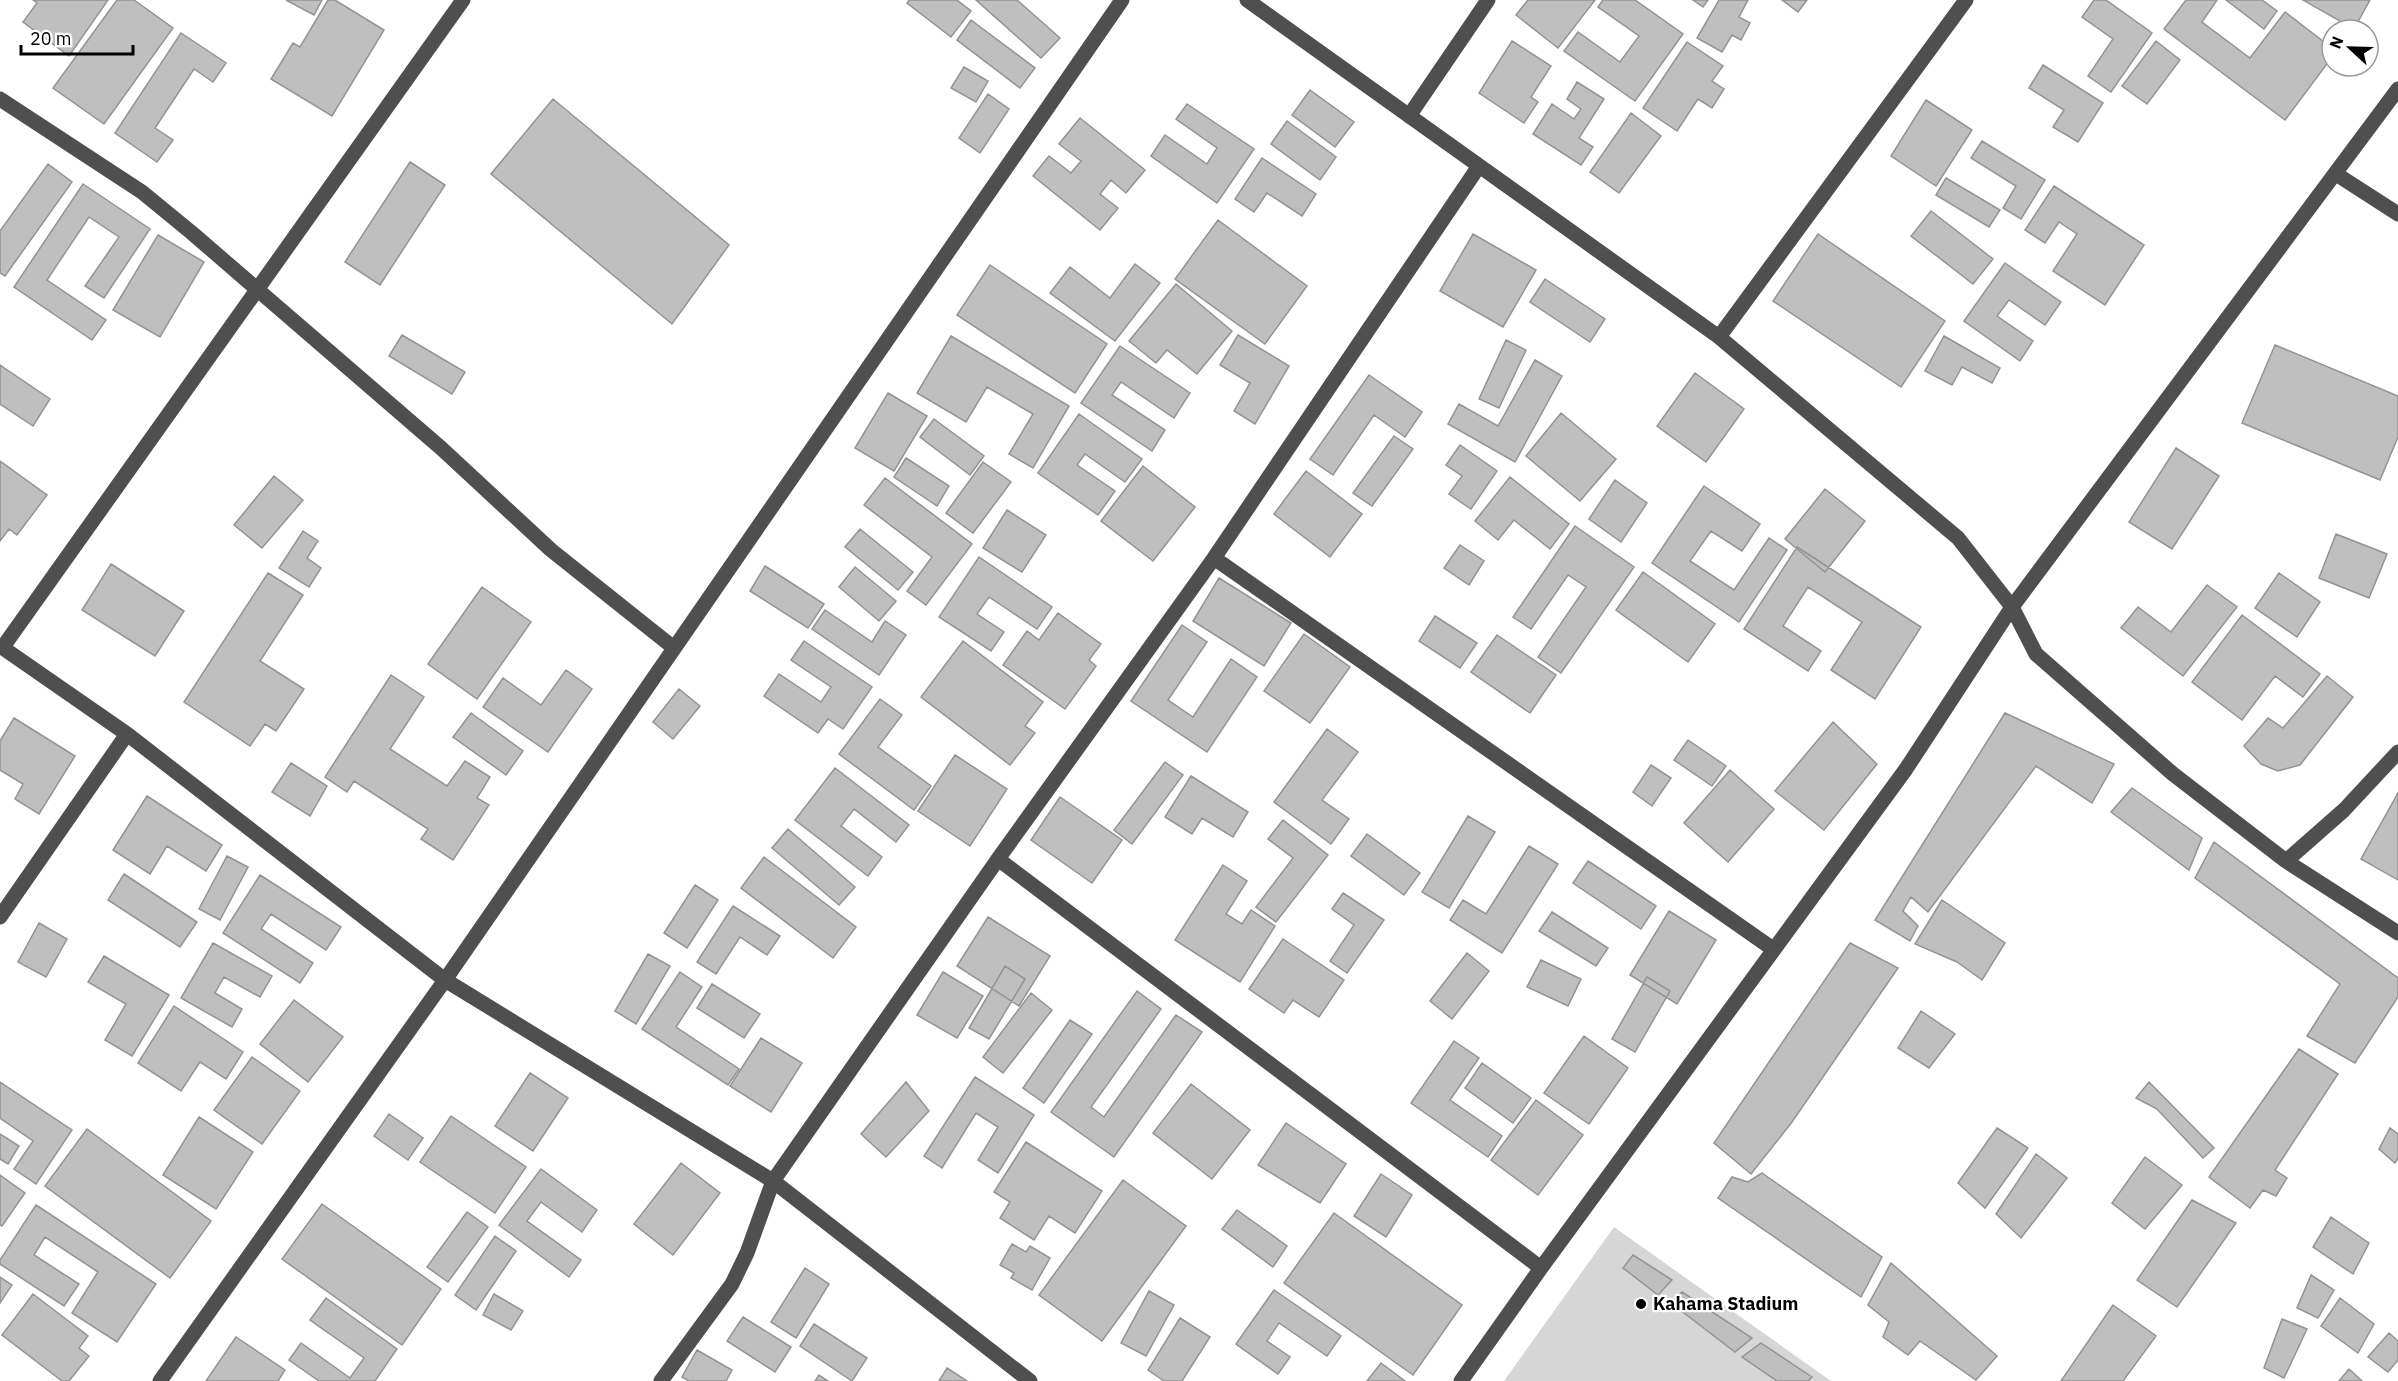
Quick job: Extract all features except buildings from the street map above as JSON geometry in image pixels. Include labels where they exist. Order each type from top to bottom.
[{"type":"street","points":[[464,0],[1,646],[127,734],[445,980],[773,1181],[1030,1381]]},
{"type":"street","points":[[160,1381],[445,980],[1122,0]]},
{"type":"street","points":[[1246,0],[1719,337],[1958,538],[2012,608],[2036,654],[2173,774],[2286,861],[2398,933]]},
{"type":"street","points":[[1409,116],[1488,0]]},
{"type":"street","points":[[1719,337],[1966,0]]},
{"type":"street","points":[[1461,1381],[1906,769],[2012,608],[2398,88]]},
{"type":"street","points":[[0,99],[142,192],[441,448],[551,550],[674,648]]},
{"type":"street","points":[[661,1381],[732,1284],[743,1262],[773,1181],[998,859],[1214,558],[1479,166]]},
{"type":"street","points":[[2336,174],[2398,214]]},
{"type":"street","points":[[1214,558],[1773,949]]},
{"type":"street","points":[[0,917],[127,734]]},
{"type":"street","points":[[2286,861],[2344,810],[2398,752]]},
{"type":"street","points":[[998,859],[1541,1268]]},
{"type":"shaded area","name":"Kahama Stadium","points":[[1614,1227],[1831,1381],[1504,1381]]},
{"type":"place","name":"Kahama Stadium","points":[[1641,1304]]}]
